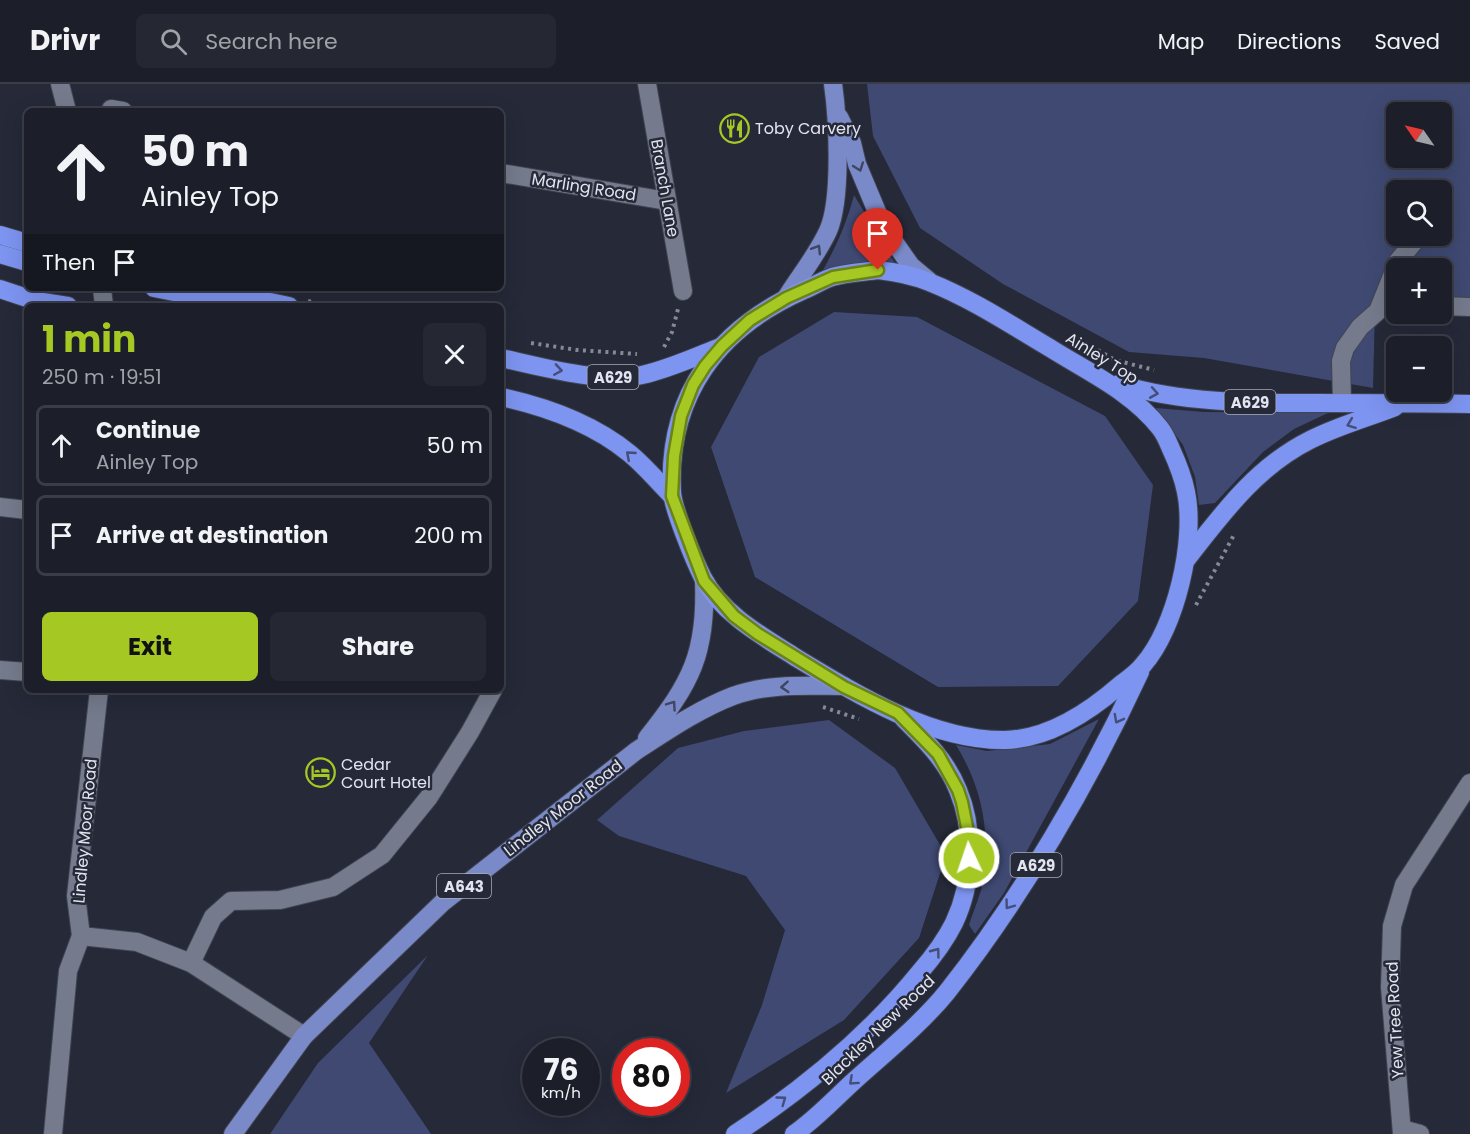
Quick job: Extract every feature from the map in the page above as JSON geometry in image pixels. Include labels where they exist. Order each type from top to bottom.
[{"type":"highway","points":[[0,235],[24,242]]},
{"type":"highway","points":[[0,254],[24,261]]},
{"type":"highway","name":"Ainley Top","points":[[878,270],[900,272],[928,282],[983,308],[1131,399],[1162,431],[1178,465],[1187,495],[1188,526],[1185,560],[1173,612],[1159,643],[1143,666],[1104,700],[1056,729],[1010,740],[973,738],[934,727],[898,713],[844,687],[758,634],[734,616],[704,581],[672,496],[674,456],[681,416],[693,385],[705,366],[722,346],[750,320],[786,298],[833,277],[878,270]]},
{"type":"highway","points":[[0,289],[49,303]]},
{"type":"highway","points":[[168,291],[229,303]]},
{"type":"highway","points":[[217,291],[275,303]]},
{"type":"highway","name":"A629","points":[[504,359],[606,377],[639,376],[657,372],[722,346]]},
{"type":"highway","name":"A629","points":[[1097,377],[1146,392],[1189,399],[1249,402],[1470,404]]},
{"type":"highway","name":"A629","points":[[504,398],[561,414],[607,437],[630,454],[672,496]]},
{"type":"highway","name":"A629","points":[[1185,560],[1232,501],[1278,459],[1310,440],[1406,403]]},
{"type":"highway","name":"Blackley New Road","points":[[794,1134],[897,1042],[946,993],[1015,898],[1046,849],[1120,716],[1143,666]]},
{"type":"highway","name":"Blackley New Road","points":[[735,1134],[839,1055],[879,1017],[909,985],[944,941],[958,911],[967,880],[969,848],[965,813],[958,790],[938,754],[898,713]]},
{"type":"main road","points":[[786,298],[827,233],[833,216],[837,113],[832,84]]},
{"type":"main road","points":[[837,113],[852,142],[857,164],[883,226],[911,266],[928,282]]},
{"type":"main road","name":"Lindley Moor Road","points":[[636,751],[674,705],[687,682],[704,630],[704,581]]},
{"type":"main road","name":"Lindley Moor Road","points":[[233,1134],[304,1035],[442,903],[636,751],[674,727],[734,696],[787,686],[844,687]]},
{"type":"street","points":[[60,84],[66,108]]},
{"type":"street","name":"Branch Lane","points":[[647,84],[683,291]]},
{"type":"street","name":"Marling Road","points":[[504,174],[667,201]]},
{"type":"street","points":[[1401,258],[1411,246]]},
{"type":"street","points":[[1452,306],[1470,307]]},
{"type":"street","points":[[1342,403],[1341,362],[1345,348],[1360,327],[1386,307]]},
{"type":"street","points":[[0,507],[24,510]]},
{"type":"street","points":[[0,670],[24,672]]},
{"type":"street","name":"Lindley Moor Road","points":[[53,1134],[68,971],[81,936],[76,896],[99,693]]},
{"type":"street","points":[[191,963],[213,917],[231,901],[279,900],[333,887],[382,855],[429,797],[491,693]]},
{"type":"street","name":"Yew Tree Road","points":[[1402,1132],[1390,987],[1392,926],[1404,885],[1470,783]]},
{"type":"street","points":[[81,936],[137,942],[191,963],[304,1035]]},
{"type":"street","points":[[1402,1132],[1420,1134]]},
{"type":"path","points":[[670,350],[662,353],[672,332],[683,291]]},
{"type":"path","points":[[1076,338],[1115,360],[1160,372]]},
{"type":"path","points":[[523,341],[577,350],[642,355]]},
{"type":"path","points":[[1214,572],[1240,524]]},
{"type":"path","points":[[814,705],[840,711],[860,719]]},
{"type":"shaded area","points":[[867,84],[1470,84],[1470,303],[1452,304],[1452,258],[1386,258],[1386,307],[1375,308],[1373,388],[1204,358],[1129,352],[1003,284],[920,228],[873,136]]},
{"type":"shaded area","points":[[854,195],[896,265],[869,262],[823,270],[841,233]]},
{"type":"shaded area","points":[[834,312],[917,317],[1105,416],[1153,485],[1138,601],[1058,686],[938,687],[755,577],[711,447],[759,357]]},
{"type":"shaded area","points":[[1156,408],[1204,412],[1328,413],[1294,429],[1263,452],[1215,503],[1199,505],[1195,477],[1183,445]]},
{"type":"shaded area","points":[[1099,719],[1004,893],[975,934],[969,925],[984,876],[986,841],[982,808],[972,776],[956,745],[987,751],[1050,744]]},
{"type":"shaded area","points":[[829,720],[895,768],[946,855],[919,938],[844,1020],[726,1093],[762,1005],[785,930],[746,876],[619,836],[597,820],[678,748],[744,731]]},
{"type":"shaded area","points":[[428,955],[369,1043],[431,1134],[270,1134],[318,1063]]},
{"type":"place","name":"Toby Carvery","points":[[734,128]]},
{"type":"place","name":"Cedar Court Hotel","points":[[320,773]]},
{"type":"route","points":[[878,270],[833,277],[786,298],[750,320],[722,346],[693,385],[681,416],[674,456],[672,496],[704,581],[734,616],[758,634],[844,687],[898,713],[938,754],[962,802],[969,837],[969,858]]}]
